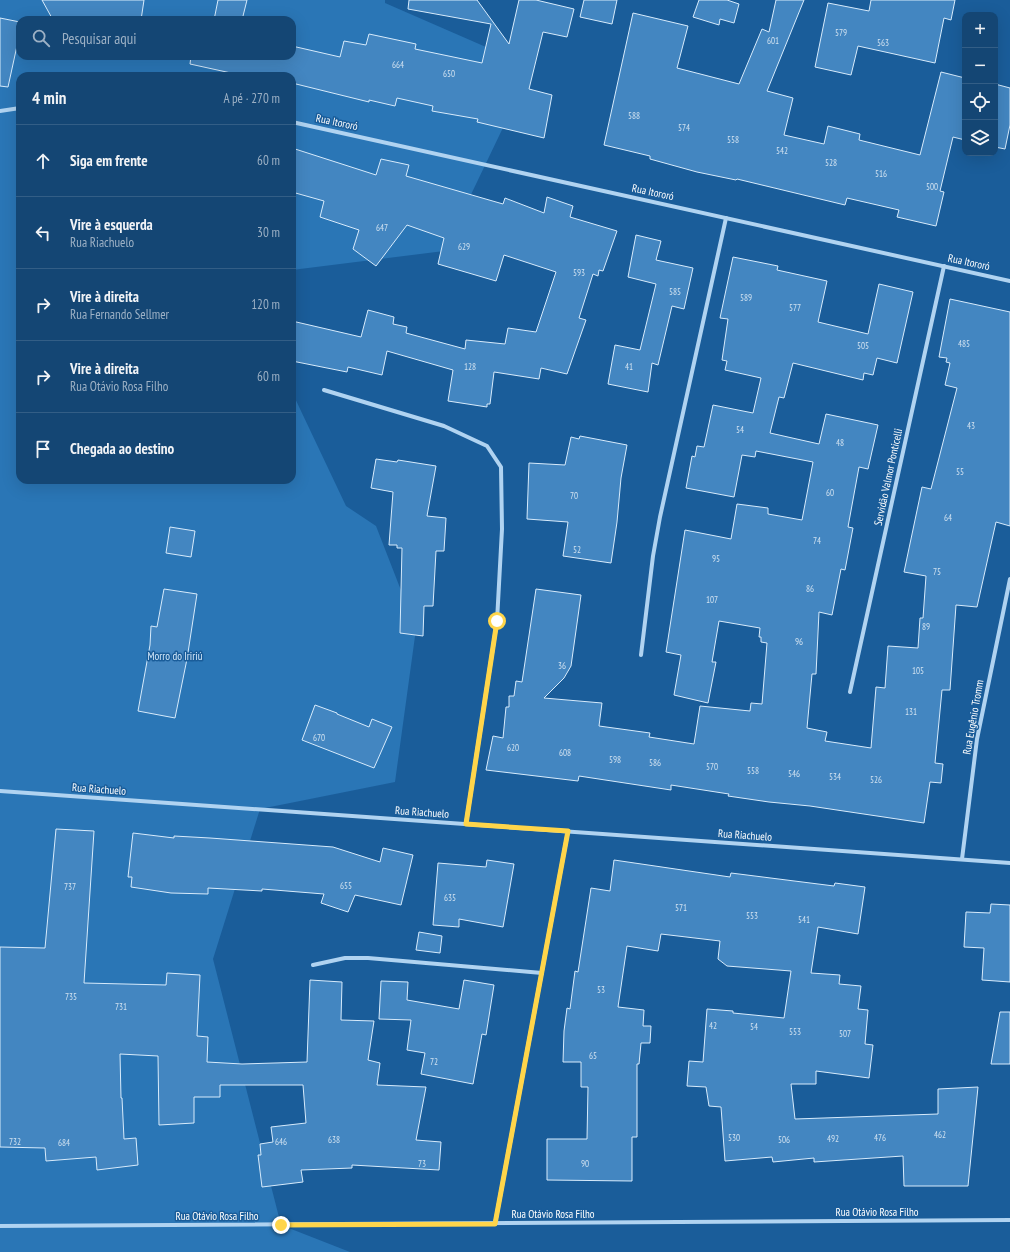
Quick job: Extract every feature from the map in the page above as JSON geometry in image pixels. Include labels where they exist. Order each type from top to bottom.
[{"type":"street","points":[[0,111],[16,109]]},
{"type":"street","name":"Rua Itororó","points":[[296,123],[1010,281]]},
{"type":"street","points":[[641,655],[656,540],[726,218]]},
{"type":"street","name":"Servidão Valmor Ponticelli","points":[[850,692],[944,266]]},
{"type":"street","points":[[324,390],[444,426],[487,446],[501,467],[502,528],[497,621],[466,824]]},
{"type":"street","name":"Rua Eugênio Tromm","points":[[962,859],[977,739],[1010,579]]},
{"type":"street","name":"Rua Riachuelo","points":[[0,791],[1010,863]]},
{"type":"street","points":[[495,1224],[568,831]]},
{"type":"street","points":[[313,965],[344,958],[368,958],[542,973]]},
{"type":"street","name":"Rua Otávio Rosa Filho","points":[[0,1226],[1010,1220]]},
{"type":"green space","name":"Morro do Iririú","points":[[0,0],[385,0],[385,3],[532,67],[444,251],[296,270],[296,72],[16,72],[16,484],[296,484],[296,400],[346,506],[376,526],[416,629],[395,782],[260,809],[213,959],[281,1225],[350,1252],[0,1252]]},
{"type":"building","points":[[42,0],[144,0],[142,16],[51,16]]},
{"type":"building","points":[[218,0],[247,0],[243,16],[215,16]]},
{"type":"building","points":[[409,0],[477,0],[509,44],[519,0],[536,0],[574,9],[567,37],[543,32],[529,89],[552,95],[544,138],[477,122],[478,119],[432,111],[433,106],[397,98],[395,106],[369,100],[369,102],[296,84],[296,72],[226,72],[190,64],[190,60],[296,60],[296,47],[340,57],[344,41],[366,45],[369,34],[416,44],[415,49],[482,63],[491,24],[408,9]]},
{"type":"building","points":[[584,0],[617,0],[612,24],[580,17]]},
{"type":"building","points":[[699,0],[727,0],[739,4],[734,23],[720,19],[719,25],[693,17]]},
{"type":"building","points":[[776,0],[804,0],[767,91],[793,98],[784,135],[824,144],[828,126],[860,134],[859,140],[920,155],[941,72],[962,77],[962,139],[953,137],[940,191],[944,192],[936,226],[897,217],[899,210],[847,198],[845,205],[737,179],[697,172],[650,159],[650,156],[604,145],[633,13],[688,26],[677,68],[739,84],[762,29],[769,32]]},
{"type":"building","points":[[871,0],[955,0],[951,20],[944,18],[935,63],[858,46],[851,75],[815,67],[828,3],[869,11]]},
{"type":"building","points":[[0,18],[16,21],[16,50],[8,87],[0,86]]},
{"type":"building","points":[[998,85],[1010,88],[1010,125],[1005,149],[998,148]]},
{"type":"building","points":[[296,149],[376,175],[381,159],[409,165],[406,176],[503,204],[505,198],[544,213],[547,197],[573,206],[570,217],[617,231],[603,271],[599,270],[598,276],[593,274],[579,318],[586,320],[567,374],[541,368],[539,379],[494,372],[490,404],[487,404],[487,407],[448,401],[453,370],[387,351],[382,375],[348,367],[347,372],[296,362],[296,322],[361,337],[368,310],[394,317],[393,324],[407,327],[406,333],[465,349],[466,340],[505,344],[508,328],[536,332],[556,272],[504,255],[496,281],[438,264],[444,238],[407,225],[376,266],[353,249],[359,230],[320,217],[324,201],[296,193]]},
{"type":"building","points":[[636,235],[661,241],[656,260],[693,268],[684,309],[672,306],[658,365],[652,363],[648,392],[608,384],[615,345],[640,350],[656,284],[628,277]]},
{"type":"building","points":[[733,257],[778,266],[777,270],[827,281],[818,322],[868,334],[879,284],[913,292],[897,363],[877,358],[873,375],[864,373],[863,380],[793,363],[784,398],[779,397],[770,433],[819,444],[826,414],[878,425],[868,469],[859,467],[848,527],[853,528],[845,570],[841,569],[832,615],[819,612],[816,674],[812,674],[807,728],[827,732],[825,741],[871,748],[876,687],[885,688],[888,646],[918,648],[920,618],[923,618],[926,576],[904,572],[922,487],[931,489],[957,388],[945,385],[950,363],[946,362],[947,358],[939,357],[950,299],[1010,312],[1010,526],[996,522],[977,607],[956,605],[950,690],[942,690],[935,763],[943,764],[941,783],[930,782],[924,823],[810,806],[728,796],[729,794],[671,785],[671,790],[579,776],[578,781],[486,770],[493,736],[503,738],[506,707],[509,707],[509,696],[514,696],[516,681],[522,682],[536,589],[581,595],[571,666],[564,678],[544,698],[602,703],[599,726],[650,733],[649,737],[694,744],[700,706],[750,711],[751,703],[762,704],[767,643],[761,642],[761,637],[759,637],[760,628],[719,621],[712,662],[716,662],[708,703],[674,695],[681,655],[666,652],[685,530],[731,539],[737,504],[768,508],[768,514],[802,520],[813,462],[756,451],[755,457],[742,455],[734,497],[686,488],[692,456],[695,457],[697,446],[704,447],[713,405],[753,413],[761,378],[725,370],[727,361],[722,360],[728,319],[720,318]]},
{"type":"building","points":[[580,436],[627,445],[621,478],[611,563],[563,556],[568,522],[527,519],[529,463],[565,465],[571,437],[579,439]]},
{"type":"building","points":[[376,459],[397,462],[398,460],[436,466],[427,516],[446,518],[444,551],[436,551],[433,606],[424,606],[423,636],[400,633],[402,548],[397,548],[397,545],[389,545],[393,492],[371,488]]},
{"type":"building","points":[[170,527],[195,531],[191,557],[166,553]]},
{"type":"building","points":[[164,589],[197,594],[187,659],[175,718],[138,711],[150,645],[151,626],[157,627]]},
{"type":"building","points":[[315,705],[369,727],[372,719],[392,727],[374,768],[302,740]]},
{"type":"building","points":[[56,829],[94,831],[84,983],[166,985],[167,973],[200,975],[197,1036],[208,1037],[207,1062],[242,1064],[307,1062],[310,980],[342,982],[341,1020],[374,1021],[368,1060],[380,1063],[377,1085],[426,1087],[416,1140],[441,1142],[439,1170],[352,1165],[352,1168],[301,1170],[303,1182],[262,1187],[258,1155],[261,1155],[260,1144],[273,1142],[271,1127],[306,1123],[303,1085],[220,1085],[220,1097],[194,1097],[194,1123],[159,1125],[158,1056],[120,1054],[124,1139],[136,1138],[138,1165],[97,1170],[96,1157],[46,1161],[45,1148],[0,1147],[0,947],[45,948]]},
{"type":"building","points":[[133,833],[174,838],[174,836],[210,838],[333,847],[380,862],[383,848],[413,855],[401,905],[355,895],[348,912],[321,903],[324,894],[262,889],[262,891],[208,888],[208,894],[171,893],[131,887],[132,877],[128,877]]},
{"type":"building","points":[[487,860],[514,864],[503,927],[459,919],[459,927],[433,925],[438,863],[486,867]]},
{"type":"building","points":[[614,860],[730,877],[731,873],[834,886],[835,883],[865,887],[858,934],[818,927],[811,973],[840,975],[839,984],[861,986],[858,1009],[868,1010],[865,1044],[873,1045],[869,1078],[816,1071],[816,1084],[791,1084],[795,1119],[938,1114],[938,1089],[978,1087],[968,1186],[904,1186],[903,1156],[814,1162],[814,1158],[773,1162],[772,1157],[725,1161],[721,1107],[709,1106],[706,1087],[687,1086],[689,1061],[703,1062],[707,1009],[784,1018],[791,971],[727,966],[718,959],[720,941],[661,934],[658,951],[627,946],[618,1007],[644,1010],[643,1026],[651,1026],[650,1043],[641,1043],[639,1064],[637,1064],[637,1137],[632,1137],[632,1181],[547,1180],[547,1139],[587,1139],[588,1087],[581,1087],[581,1062],[563,1062],[564,1031],[567,1008],[570,1009],[575,971],[578,972],[591,888],[610,891]]},
{"type":"building","points":[[991,904],[1010,905],[1010,982],[982,980],[984,948],[964,947],[966,912],[990,913]]},
{"type":"building","points":[[419,932],[442,936],[440,953],[416,950]]},
{"type":"building","points":[[464,980],[494,985],[486,1035],[482,1034],[473,1084],[421,1074],[425,1053],[407,1050],[411,1020],[379,1019],[381,981],[408,982],[407,1000],[459,1009]]},
{"type":"building","points":[[1000,1012],[1010,1012],[1010,1064],[991,1064]]},
{"type":"route","points":[[281,1225],[495,1224],[568,831],[466,824],[497,621]]}]
